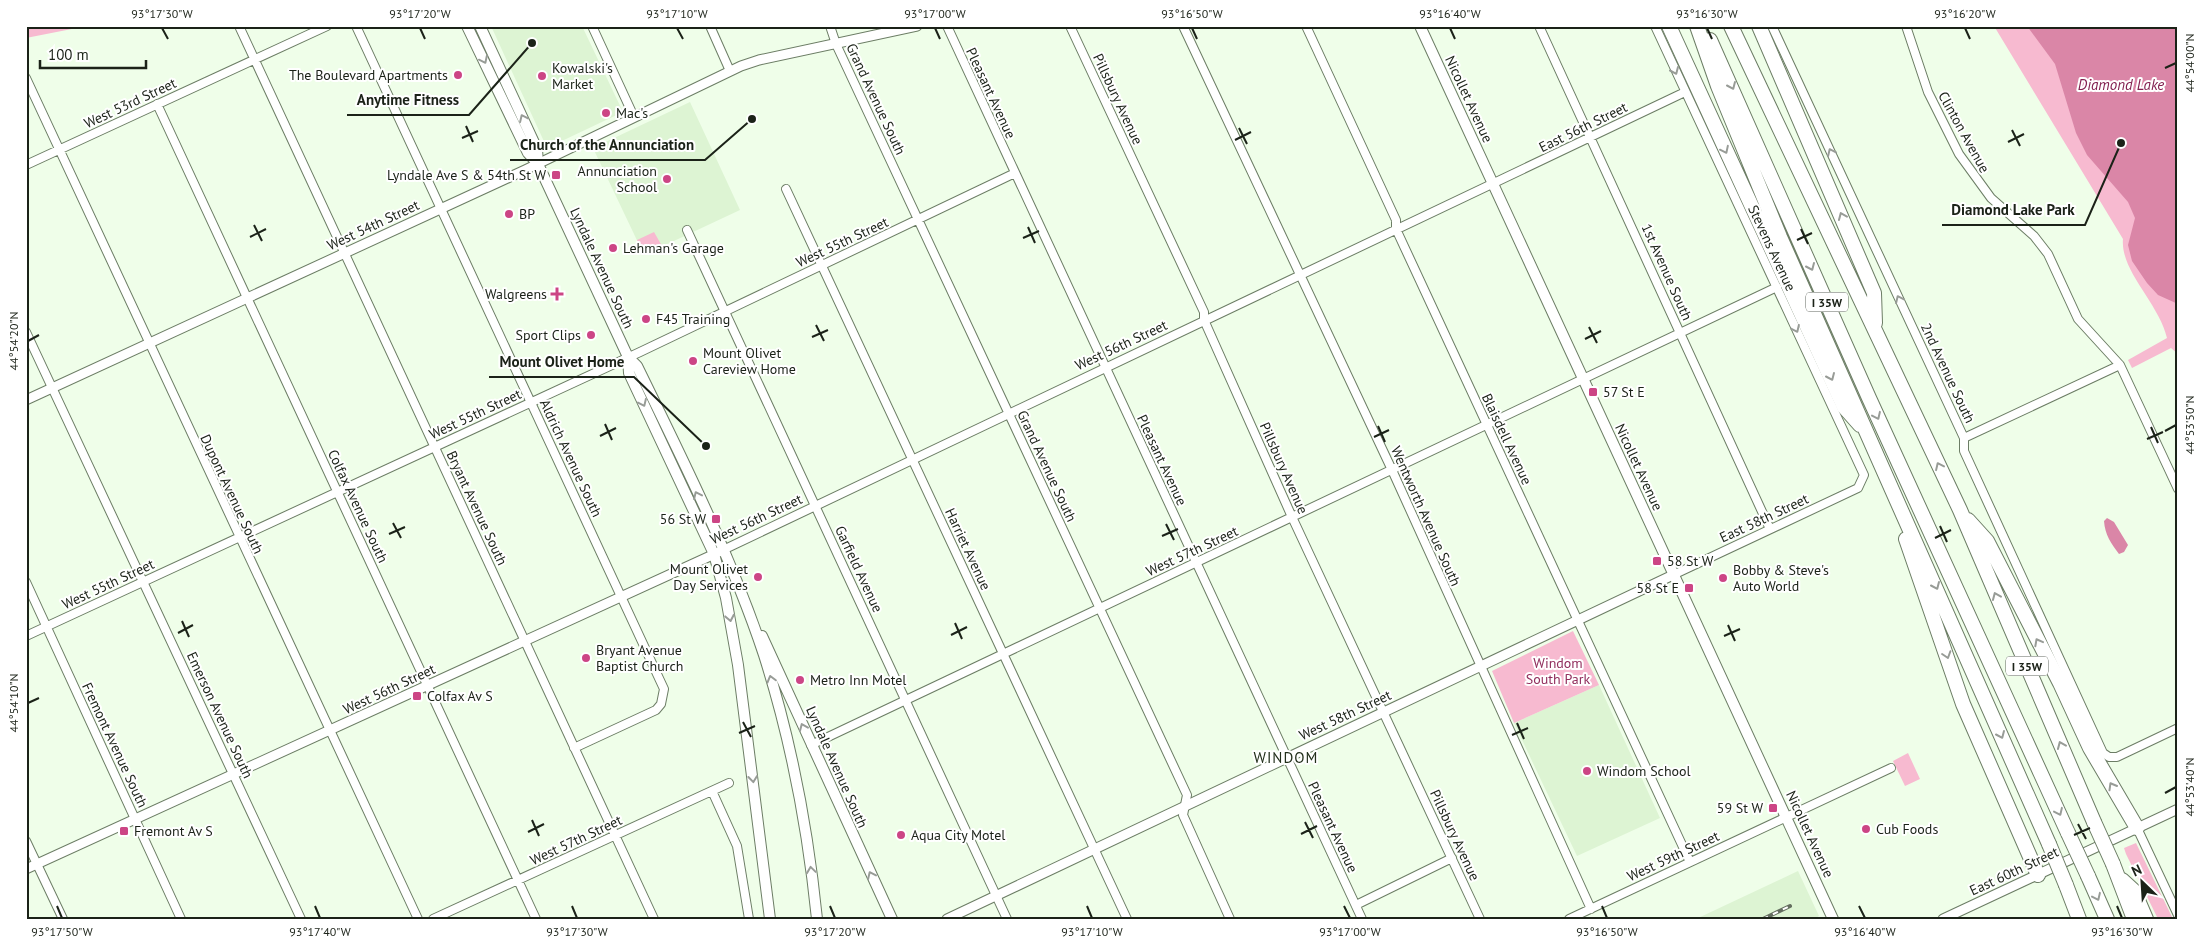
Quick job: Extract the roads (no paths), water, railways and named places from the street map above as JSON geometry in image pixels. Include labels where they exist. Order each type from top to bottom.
[{"type":"highway","points":[[1670,26],[1844,408],[1867,431]]},
{"type":"highway","points":[[1697,26],[1718,86],[1776,228],[2049,844],[2078,919]]},
{"type":"highway","name":"I 35W","points":[[1704,26],[1869,398],[2107,919]]},
{"type":"highway","name":"I 35W","points":[[1731,26],[1960,510],[2094,822],[2120,878],[2134,919]]},
{"type":"highway","points":[[1758,26],[1874,293],[1875,329]]},
{"type":"highway","points":[[1902,510],[1901,526],[1963,704],[2038,875]]},
{"type":"highway","points":[[1960,510],[1987,541],[2060,683],[2090,748],[2137,828]]},
{"type":"highway","points":[[2120,878],[2134,891],[2146,919]]},
{"type":"main road","name":"Lyndale Avenue South","points":[[467,26],[528,154],[538,164],[628,358],[630,373],[718,552]]},
{"type":"main road","name":"Lyndale Avenue South","points":[[480,26],[537,149],[538,164]]},
{"type":"main road","name":"Nicollet Avenue","points":[[1420,26],[1833,919]]},
{"type":"main road","points":[[718,552],[743,601],[766,663],[788,745],[808,846],[817,919]]},
{"type":"main road","points":[[718,552],[735,644],[770,919]]},
{"type":"main road","name":"Lyndale Avenue South","points":[[743,601],[771,652],[811,745],[892,919]]},
{"type":"street","name":"Bryant Avenue South","points":[[239,26],[654,919]]},
{"type":"street","name":"West 53rd Street","points":[[26,165],[327,26]]},
{"type":"street","name":"Aldrich Avenue South","points":[[356,26],[664,689],[661,704],[656,710],[574,748]]},
{"type":"street","points":[[592,26],[634,118]]},
{"type":"street","points":[[710,26],[730,71]]},
{"type":"street","name":"Grand Avenue South","points":[[830,26],[836,44],[1187,795],[1183,816],[1230,919]]},
{"type":"street","name":"West 54th Street","points":[[26,400],[538,164],[730,71],[759,60],[917,26]]},
{"type":"street","name":"Pleasant Avenue","points":[[947,26],[1362,919]]},
{"type":"street","name":"Pillsbury Avenue","points":[[1070,26],[1204,312],[1204,320],[1292,517],[1480,919]]},
{"type":"street","name":"Wentworth Avenue South","points":[[1183,26],[1392,470],[1591,908]]},
{"type":"street","name":"Blaisdell Avenue","points":[[1306,26],[1396,220],[1396,229],[1690,862]]},
{"type":"street","name":"1st Avenue South","points":[[1539,26],[1592,136],[1770,529]]},
{"type":"street","name":"Stevens Avenue","points":[[1655,26],[1864,475],[1863,481]]},
{"type":"street","name":"2nd Avenue South","points":[[1772,26],[1964,438],[1964,452],[2103,752],[2109,757],[2117,757],[2178,728]]},
{"type":"street","name":"Clinton Avenue","points":[[1906,26],[1928,92],[1959,154],[1991,198],[2034,236],[2048,254],[2078,319],[2120,365],[2178,489]]},
{"type":"street","name":"Dupont Avenue South","points":[[26,78],[238,538],[331,731],[418,919]]},
{"type":"street","name":"East 56th Street","points":[[1492,183],[1685,92]]},
{"type":"street","name":"Colfax Avenue South","points":[[157,104],[246,299],[338,491],[536,919]]},
{"type":"street","name":"West 55th Street","points":[[26,636],[628,358],[1015,173]]},
{"type":"street","name":"West 56th Street","points":[[26,870],[718,552],[1492,183]]},
{"type":"street","name":"Harriet Avenue","points":[[786,189],[1096,849],[1127,919]]},
{"type":"street","name":"Garfield Avenue","points":[[687,230],[907,700],[1007,919]]},
{"type":"street","name":"West 57th Street","points":[[811,745],[1777,287]]},
{"type":"street","name":"Emerson Avenue South","points":[[26,332],[301,919]]},
{"type":"street","points":[[1964,438],[2120,365]]},
{"type":"street","name":"East 58th Street","points":[[1673,575],[1858,488],[1863,481]]},
{"type":"street","name":"West 58th Street","points":[[947,919],[1673,575]]},
{"type":"street","name":"Fremont Avenue South","points":[[26,582],[182,919]]},
{"type":"street","name":"West 59th Street","points":[[1570,919],[1891,768]]},
{"type":"street","name":"West 57th Street","points":[[433,919],[729,783]]},
{"type":"street","points":[[712,791],[737,846],[749,919]]},
{"type":"street","name":"East 60th Street","points":[[1943,919],[2178,809]]},
{"type":"street","points":[[2137,828],[2178,915]]},
{"type":"street","points":[[26,841],[63,919]]},
{"type":"street","points":[[1356,905],[1452,858]]},
{"type":"water","name":"Diamond Lake","points":[[2027,26],[2178,26],[2178,304],[2158,295],[2132,261],[2128,245],[2135,218],[2128,202],[2087,155],[2076,133],[2055,64]]},
{"type":"water","points":[[2107,518],[2114,522],[2128,545],[2124,552],[2119,554],[2109,539],[2104,521]]},
{"type":"railway","points":[[1763,919],[1790,906]]},
{"type":"place","name":"Anytime Fitness","points":[[532,43]]},
{"type":"place","name":"The Boulevard Apartments","points":[[458,75]]},
{"type":"place","name":"Kowalski's Market","points":[[542,76]]},
{"type":"place","name":"Mac's","points":[[606,113]]},
{"type":"place","name":"Church of the Annunciation","points":[[752,119]]},
{"type":"place","name":"Diamond Lake Park","points":[[2121,143]]},
{"type":"place","name":"Lyndale Ave S & 54th St W","points":[[556,175]]},
{"type":"place","name":"Annunciation School","points":[[667,179]]},
{"type":"place","name":"BP","points":[[509,214]]},
{"type":"place","name":"Lehman's Garage","points":[[613,248]]},
{"type":"place","name":"Walgreens","points":[[557,294]]},
{"type":"place","name":"F45 Training","points":[[646,319]]},
{"type":"place","name":"Sport Clips","points":[[591,335]]},
{"type":"place","name":"Mount Olivet Careview Home","points":[[693,361]]},
{"type":"place","name":"57 St E","points":[[1593,392]]},
{"type":"place","name":"Mount Olivet Home","points":[[706,446]]},
{"type":"place","name":"56 St W","points":[[716,519]]},
{"type":"place","name":"58 St W","points":[[1657,561]]},
{"type":"place","name":"Mount Olivet Day Services","points":[[758,577]]},
{"type":"place","name":"Bobby & Steve's Auto World","points":[[1723,578]]},
{"type":"place","name":"58 St E","points":[[1689,588]]},
{"type":"place","name":"Bryant Avenue Baptist Church","points":[[586,658]]},
{"type":"place","name":"Metro Inn Motel","points":[[800,680]]},
{"type":"place","name":"Colfax Av S","points":[[417,696]]},
{"type":"place","name":"Windom School","points":[[1587,771]]},
{"type":"place","name":"59 St W","points":[[1773,808]]},
{"type":"place","name":"Cub Foods","points":[[1866,829]]},
{"type":"place","name":"Fremont Av S","points":[[124,831]]},
{"type":"place","name":"Aqua City Motel","points":[[901,835]]},
{"type":"district","name":"WINDOM","points":[[1286,757]]},
{"type":"park label","name":"Windom South Park","points":[[1558,672]]}]
